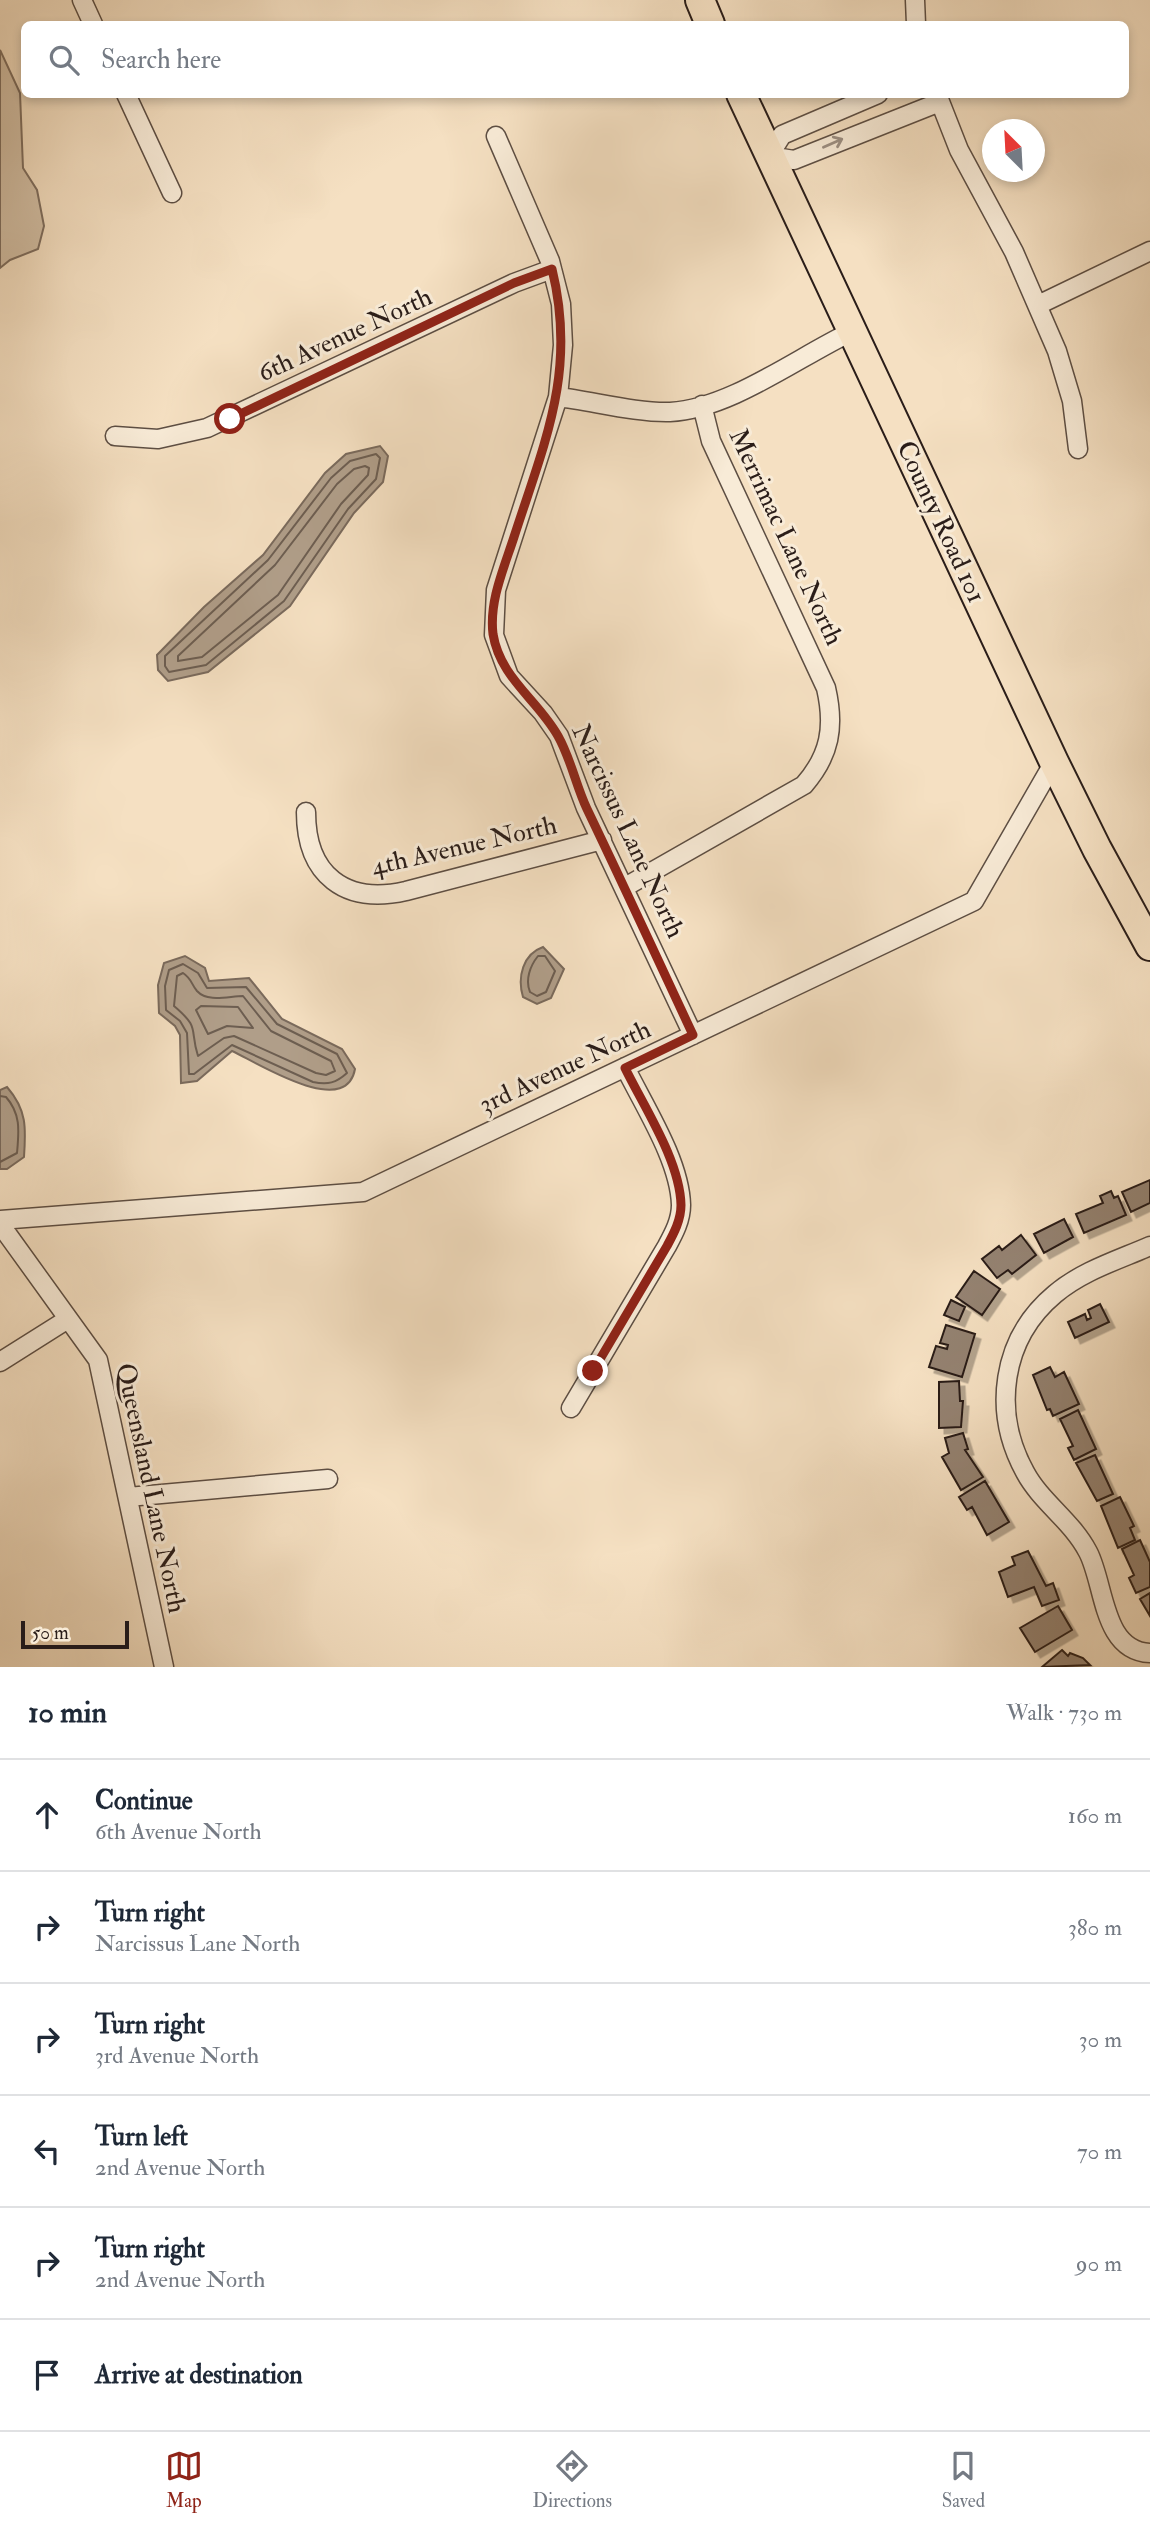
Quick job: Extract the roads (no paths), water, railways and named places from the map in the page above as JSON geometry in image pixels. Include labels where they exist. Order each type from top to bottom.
[{"type":"main road","points":[[700,0],[709,21]]},
{"type":"main road","name":"County Road 101","points":[[743,98],[1054,762],[1097,849],[1150,946]]},
{"type":"street","points":[[82,0],[92,21]]},
{"type":"street","points":[[915,0],[916,21]]},
{"type":"street","points":[[128,98],[173,193]]},
{"type":"street","points":[[869,98],[782,135],[769,156],[794,160],[939,98],[959,150],[1002,227],[1038,305],[1066,376],[1078,449]]},
{"type":"street","name":"Narcissus Lane North","points":[[496,136],[552,269],[561,304],[563,345],[558,397],[496,590],[494,635],[509,676],[543,713],[559,736],[577,787],[693,1035]]},
{"type":"street","points":[[1038,305],[1150,251]]},
{"type":"street","name":"6th Avenue North","points":[[115,436],[158,439],[207,428],[514,283],[552,269]]},
{"type":"street","points":[[558,397],[671,412],[732,395],[851,332]]},
{"type":"street","name":"Merrimac Lane North","points":[[625,887],[804,785],[818,769],[827,751],[832,729],[826,688],[711,441],[702,405]]},
{"type":"street","name":"3rd Avenue North","points":[[0,1222],[363,1192],[974,901],[1054,762]]},
{"type":"street","name":"4th Avenue North","points":[[306,812],[306,834],[313,856],[325,873],[341,887],[362,895],[384,896],[406,891],[602,840]]},
{"type":"street","points":[[571,1408],[667,1246],[677,1227],[681,1207],[673,1166],[625,1068]]},
{"type":"street","name":"Queensland Lane North","points":[[0,1222],[98,1360],[164,1667]]},
{"type":"street","points":[[1150,1246],[1079,1278],[1056,1293],[1035,1314],[1019,1337],[1009,1364],[1004,1393],[1006,1422],[1014,1450],[1027,1475],[1069,1523],[1088,1552],[1115,1632],[1133,1649],[1150,1653]]},
{"type":"street","points":[[0,1362],[68,1319]]},
{"type":"street","points":[[128,1497],[328,1479]]},
{"type":"water","points":[[380,446],[388,456],[383,482],[354,513],[290,606],[208,672],[168,681],[158,670],[157,655],[204,607],[263,555],[325,473],[346,454]]},
{"type":"water","points":[[543,947],[564,969],[551,998],[537,1004],[523,997],[521,974],[526,961],[536,950]]},
{"type":"water","points":[[185,956],[205,968],[209,981],[249,978],[282,1019],[342,1049],[355,1069],[348,1083],[335,1089],[318,1089],[279,1075],[232,1051],[197,1081],[181,1083],[180,1035],[175,1026],[159,1013],[158,985],[164,963]]},
{"type":"water","points":[[7,1087],[14,1095],[24,1120],[24,1157],[7,1169],[0,1169],[0,1090]]}]
